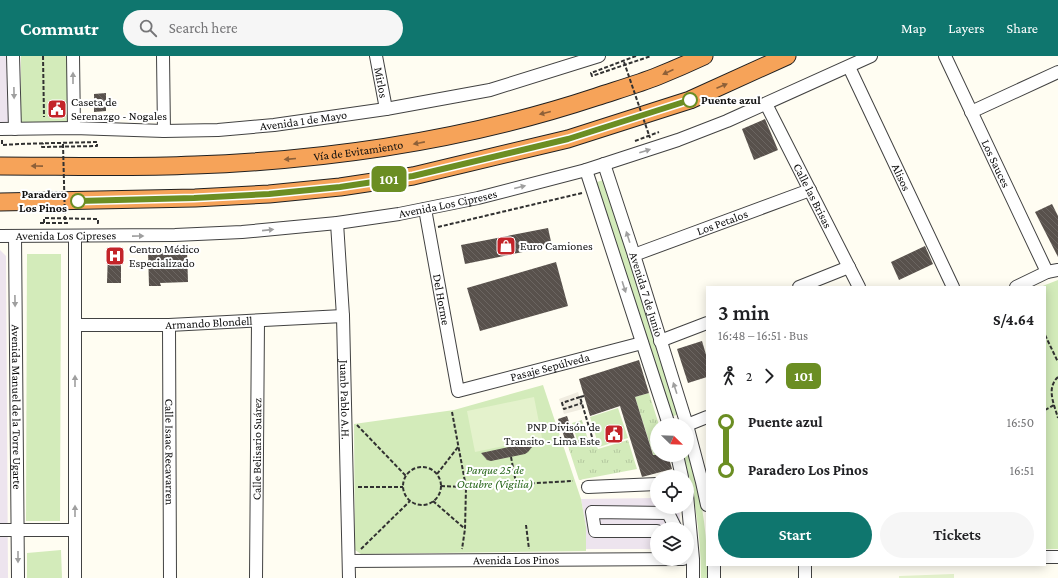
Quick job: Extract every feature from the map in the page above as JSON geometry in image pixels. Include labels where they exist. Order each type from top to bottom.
[{"type":"highway","name":"Vía de Evitamiento","points":[[0,166],[195,166],[332,155],[406,145],[463,134],[552,112],[656,77],[704,56]]},
{"type":"highway","points":[[0,202],[194,198],[261,194],[340,187],[413,176],[472,163],[582,135],[690,100],[787,56]]},
{"type":"street","points":[[13,56],[15,129]]},
{"type":"street","points":[[73,56],[74,128]]},
{"type":"street","points":[[163,56],[164,131]]},
{"type":"street","name":"Mirlos","points":[[376,56],[386,109]]},
{"type":"street","name":"Avenida 1 de Mayo","points":[[0,129],[74,128],[164,131],[218,130],[274,125],[386,109],[490,90],[599,56]]},
{"type":"street","name":"Avenida Los Cipreses","points":[[0,236],[175,235],[235,233],[336,223],[425,209],[478,198],[586,170],[678,140],[727,121],[871,56]]},
{"type":"street","name":"Los Sauces","points":[[945,56],[971,112],[1052,271]]},
{"type":"street","name":"Alisos","points":[[849,67],[953,286]]},
{"type":"street","points":[[971,112],[1058,72]]},
{"type":"street","name":"Calle las Brisas","points":[[766,104],[858,286]]},
{"type":"street","name":"Avenida 7 de Junio","points":[[604,164],[685,418]]},
{"type":"street","name":"Avenida 7 de Junio","points":[[586,170],[667,418]]},
{"type":"street","name":"Los Petalos","points":[[634,255],[810,190]]},
{"type":"street","name":"Del Horme","points":[[425,209],[458,391]]},
{"type":"street","name":"Juanb Pablo A.H.","points":[[336,223],[343,316],[349,578]]},
{"type":"street","name":"Avenida Manuel de la Torre Ugarte","points":[[15,236],[18,578]]},
{"type":"street","points":[[75,236],[75,578]]},
{"type":"street","points":[[802,286],[849,267]]},
{"type":"street","points":[[1018,286],[1052,271]]},
{"type":"street","name":"Armando Blondell","points":[[75,325],[169,325],[343,316]]},
{"type":"street","name":"Calle Belisario Suárez","points":[[256,578],[258,321]]},
{"type":"street","points":[[660,341],[706,323]]},
{"type":"street","name":"Calle Isaac Recavarren","points":[[169,325],[170,578]]},
{"type":"street","name":"Pasaje Sepúlveda","points":[[458,391],[642,343]]},
{"type":"street","points":[[694,422],[706,417]]},
{"type":"street","name":"Avenida 7 de Junio","points":[[694,452],[706,500]]},
{"type":"street","points":[[588,487],[650,484]]},
{"type":"street","points":[[650,531],[595,531],[592,512],[668,512],[673,522]]},
{"type":"street","points":[[0,530],[75,530]]},
{"type":"street","points":[[1046,557],[1058,557]]},
{"type":"street","name":"Avenida Los Pinos","points":[[349,561],[650,559]]},
{"type":"street","points":[[690,566],[693,578]]},
{"type":"street","points":[[714,566],[714,578]]},
{"type":"street","points":[[805,566],[805,578]]},
{"type":"path","points":[[43,56],[44,118]]},
{"type":"path","points":[[636,56],[591,73],[592,76],[651,56]]},
{"type":"path","points":[[624,61],[650,138]]},
{"type":"path","points":[[2,144],[43,143],[63,144],[98,142],[97,146],[42,147],[43,143]]},
{"type":"path","points":[[63,144],[65,222]]},
{"type":"path","points":[[433,228],[583,193]]},
{"type":"path","points":[[72,223],[44,223],[44,218],[98,219],[98,224],[91,223]]},
{"type":"path","points":[[1046,337],[1058,362]]},
{"type":"path","points":[[1058,376],[1052,387],[1051,395],[1058,418]]},
{"type":"path","points":[[582,403],[564,409],[562,403],[584,396]]},
{"type":"path","points":[[580,397],[592,437]]},
{"type":"path","points":[[1046,409],[1054,405]]},
{"type":"path","points":[[452,412],[466,487],[464,528],[460,560]]},
{"type":"path","points":[[356,425],[406,476]]},
{"type":"path","points":[[437,474],[458,446]]},
{"type":"path","points":[[511,457],[516,484]]},
{"type":"path","points":[[421,467],[427,468],[437,474],[441,486],[440,492],[433,501],[422,505],[406,498],[403,488],[406,476],[410,471],[421,467]]},
{"type":"path","points":[[482,480],[482,486]]},
{"type":"path","points":[[441,486],[466,487],[573,481]]},
{"type":"path","points":[[347,488],[403,488]]},
{"type":"path","points":[[349,561],[410,501]]},
{"type":"path","points":[[433,501],[464,528]]},
{"type":"path","points":[[526,525],[530,560]]},
{"type":"shaded area","points":[[0,56],[11,56],[13,127],[0,129]]},
{"type":"shaded area","points":[[0,250],[6,256],[8,578],[0,578]]},
{"type":"shaded area","points":[[578,392],[583,409],[564,414],[559,399]]},
{"type":"shaded area","points":[[650,498],[650,514],[680,514],[680,522],[650,522],[650,549],[586,549],[586,527],[581,499]]},
{"type":"green space","points":[[21,56],[69,56],[70,123],[21,123]]},
{"type":"green space","points":[[603,180],[630,258],[679,414],[671,417],[594,183]]},
{"type":"green space","points":[[27,254],[61,254],[60,521],[26,521]]},
{"type":"green space","points":[[1058,280],[1058,549],[1046,549],[1046,286],[1043,286]]},
{"type":"green space","name":"Parque 25 de Octubre (Vigilia)","points":[[543,385],[581,499],[586,527],[586,551],[361,554],[355,550],[354,424],[454,410]]},
{"type":"green space","points":[[649,393],[657,418],[650,418],[650,444],[635,397]]},
{"type":"green space","points":[[534,397],[542,438],[475,452],[467,411]]},
{"type":"green space","points":[[618,408],[628,438],[599,447],[590,417]]},
{"type":"green space","points":[[582,420],[589,443],[595,442],[598,449],[628,440],[637,469],[579,480],[567,443],[577,440],[572,423]]},
{"type":"green space","points":[[685,462],[692,462],[695,473],[704,518],[706,566],[708,566],[709,578],[701,578],[700,547],[694,504],[694,470],[687,470]]},
{"type":"green space","points":[[61,550],[62,578],[27,578],[27,553]]},
{"type":"green space","points":[[954,574],[954,578],[899,578],[899,576]]},
{"type":"building","points":[[106,93],[106,111],[94,112],[94,94]]},
{"type":"building","name":"Caseta de Serenazgo - Nogales","points":[[53,105],[60,105],[64,113],[50,115]]},
{"type":"building","points":[[765,119],[778,150],[754,160],[742,129]]},
{"type":"building","points":[[1052,204],[1058,216],[1058,257],[1035,212]]},
{"type":"building","name":"Euro Camiones","points":[[548,228],[552,246],[465,264],[461,245]]},
{"type":"building","points":[[925,246],[933,264],[899,280],[891,262]]},
{"type":"building","points":[[148,251],[187,251],[188,282],[160,283],[161,286],[149,286]]},
{"type":"building","points":[[108,252],[121,252],[121,283],[107,283]]},
{"type":"building","points":[[556,262],[568,306],[480,331],[467,288]]},
{"type":"building","points":[[702,341],[706,355],[706,377],[688,383],[677,349]]},
{"type":"building","points":[[639,360],[649,393],[635,397],[650,445],[650,462],[670,462],[672,469],[650,470],[650,475],[642,477],[620,406],[590,416],[579,379]]},
{"type":"building","points":[[567,416],[575,439],[566,442],[558,419]]},
{"type":"building","points":[[537,441],[525,454],[491,461],[487,460],[481,453]]},
{"type":"bus line","name":"101","points":[[78,201],[194,198],[269,194],[340,187],[413,176],[568,139],[690,100]]},
{"type":"place","name":"Puente azul","points":[[690,100]]},
{"type":"place","name":"Caseta de Serenazgo - Nogales","points":[[57,109]]},
{"type":"place","name":"Paradero Los Pinos","points":[[78,201]]},
{"type":"place","name":"Euro Camiones","points":[[506,246]]},
{"type":"place","name":"Centro Médico Especializado","points":[[115,256]]},
{"type":"place","name":"PNP Divisón de Transito - Lima Este","points":[[614,434]]}]
